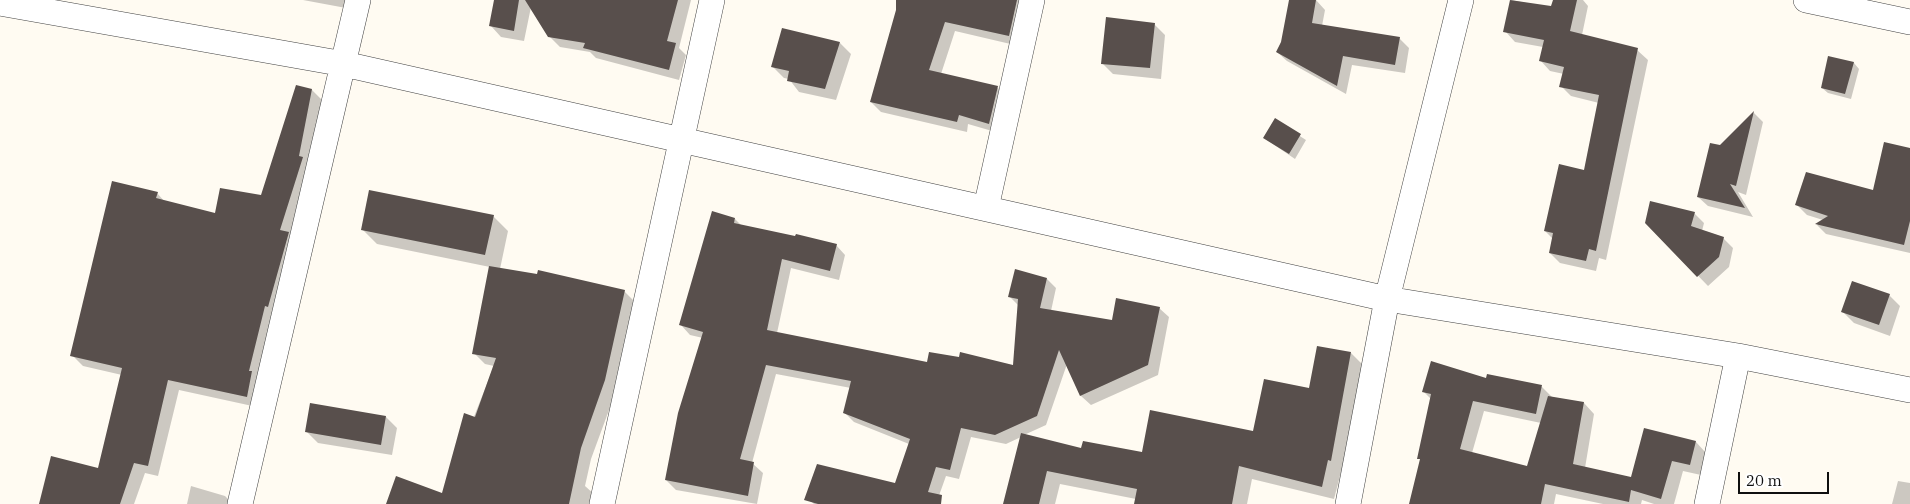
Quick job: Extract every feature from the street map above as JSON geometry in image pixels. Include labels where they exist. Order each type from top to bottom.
[{"type":"street","points":[[240,504],[358,0]]},
{"type":"street","points":[[602,504],[712,0]]},
{"type":"street","points":[[986,208],[1032,0]]},
{"type":"street","points":[[1348,504],[1386,299],[1461,0]]},
{"type":"street","points":[[1816,1],[1910,22]]},
{"type":"street","points":[[0,3],[344,64],[1386,299],[1738,356],[1910,390]]},
{"type":"street","points":[[1707,504],[1738,356]]},
{"type":"building","points":[[494,0],[519,0],[514,31],[489,26]]},
{"type":"building","points":[[525,0],[678,0],[667,41],[676,43],[669,70],[583,48],[585,43],[548,37]]},
{"type":"building","points":[[896,0],[1017,0],[1009,36],[945,22],[929,70],[998,86],[989,124],[959,115],[957,122],[870,102],[896,10]]},
{"type":"building","points":[[1289,0],[1316,0],[1312,23],[1400,37],[1395,65],[1343,56],[1337,86],[1276,52],[1281,42]]},
{"type":"building","points":[[1510,0],[1551,6],[1553,0],[1577,0],[1570,31],[1638,48],[1596,251],[1589,249],[1586,261],[1549,253],[1553,233],[1544,231],[1559,164],[1584,170],[1599,95],[1559,87],[1564,67],[1539,61],[1544,40],[1503,32]]},
{"type":"building","points":[[1106,17],[1155,23],[1150,68],[1101,64]]},
{"type":"building","points":[[782,28],[840,42],[825,89],[787,81],[789,71],[771,67]]},
{"type":"building","points":[[1828,56],[1854,62],[1845,94],[1821,88]]},
{"type":"building","points":[[296,85],[312,89],[299,156],[303,157],[280,230],[289,232],[268,307],[265,306],[249,371],[252,371],[247,397],[168,380],[148,466],[134,463],[120,504],[39,504],[51,456],[98,468],[122,368],[70,356],[112,181],[158,192],[156,198],[215,213],[220,188],[261,195]]},
{"type":"building","points":[[1754,111],[1736,186],[1730,184],[1745,208],[1697,197],[1710,143],[1720,145]]},
{"type":"building","points":[[1275,118],[1301,134],[1289,154],[1263,138]]},
{"type":"building","points":[[1884,142],[1910,148],[1910,221],[1904,245],[1815,224],[1828,216],[1795,205],[1806,172],[1873,190]]},
{"type":"building","points":[[369,190],[494,215],[485,255],[361,230]]},
{"type":"building","points":[[1650,201],[1695,212],[1691,226],[1724,237],[1719,257],[1697,277],[1645,223]]},
{"type":"building","points":[[712,211],[735,218],[734,223],[795,236],[796,234],[837,244],[830,271],[782,259],[767,330],[927,362],[929,352],[959,357],[960,352],[1013,365],[1018,299],[1008,297],[1015,269],[1047,278],[1040,308],[1112,320],[1116,298],[1160,307],[1148,365],[1080,396],[1059,350],[1037,416],[995,435],[961,428],[950,470],[936,467],[928,492],[942,495],[941,504],[818,504],[804,500],[817,464],[895,483],[910,439],[843,413],[851,381],[766,365],[740,459],[754,462],[748,496],[665,480],[678,413],[703,332],[679,325]]},
{"type":"building","points":[[489,266],[537,274],[538,270],[625,290],[605,380],[581,448],[569,504],[386,504],[396,476],[442,493],[464,413],[475,417],[496,358],[472,354]]},
{"type":"building","points":[[1852,281],[1890,294],[1879,325],[1841,312]]},
{"type":"building","points":[[1317,346],[1351,352],[1331,461],[1328,460],[1322,487],[1239,466],[1232,504],[1134,504],[1137,489],[1047,471],[1039,504],[1003,504],[1021,433],[1081,448],[1083,441],[1142,452],[1150,410],[1253,431],[1264,379],[1309,388]]},
{"type":"building","points":[[1431,361],[1486,378],[1487,374],[1542,385],[1536,414],[1473,401],[1460,449],[1527,466],[1548,396],[1584,402],[1573,464],[1631,477],[1644,428],[1696,441],[1690,465],[1672,461],[1661,499],[1631,490],[1629,502],[1545,484],[1541,504],[1409,504],[1420,459],[1417,459],[1431,394],[1422,392]]},
{"type":"building","points":[[310,403],[386,416],[381,445],[305,432]]}]
